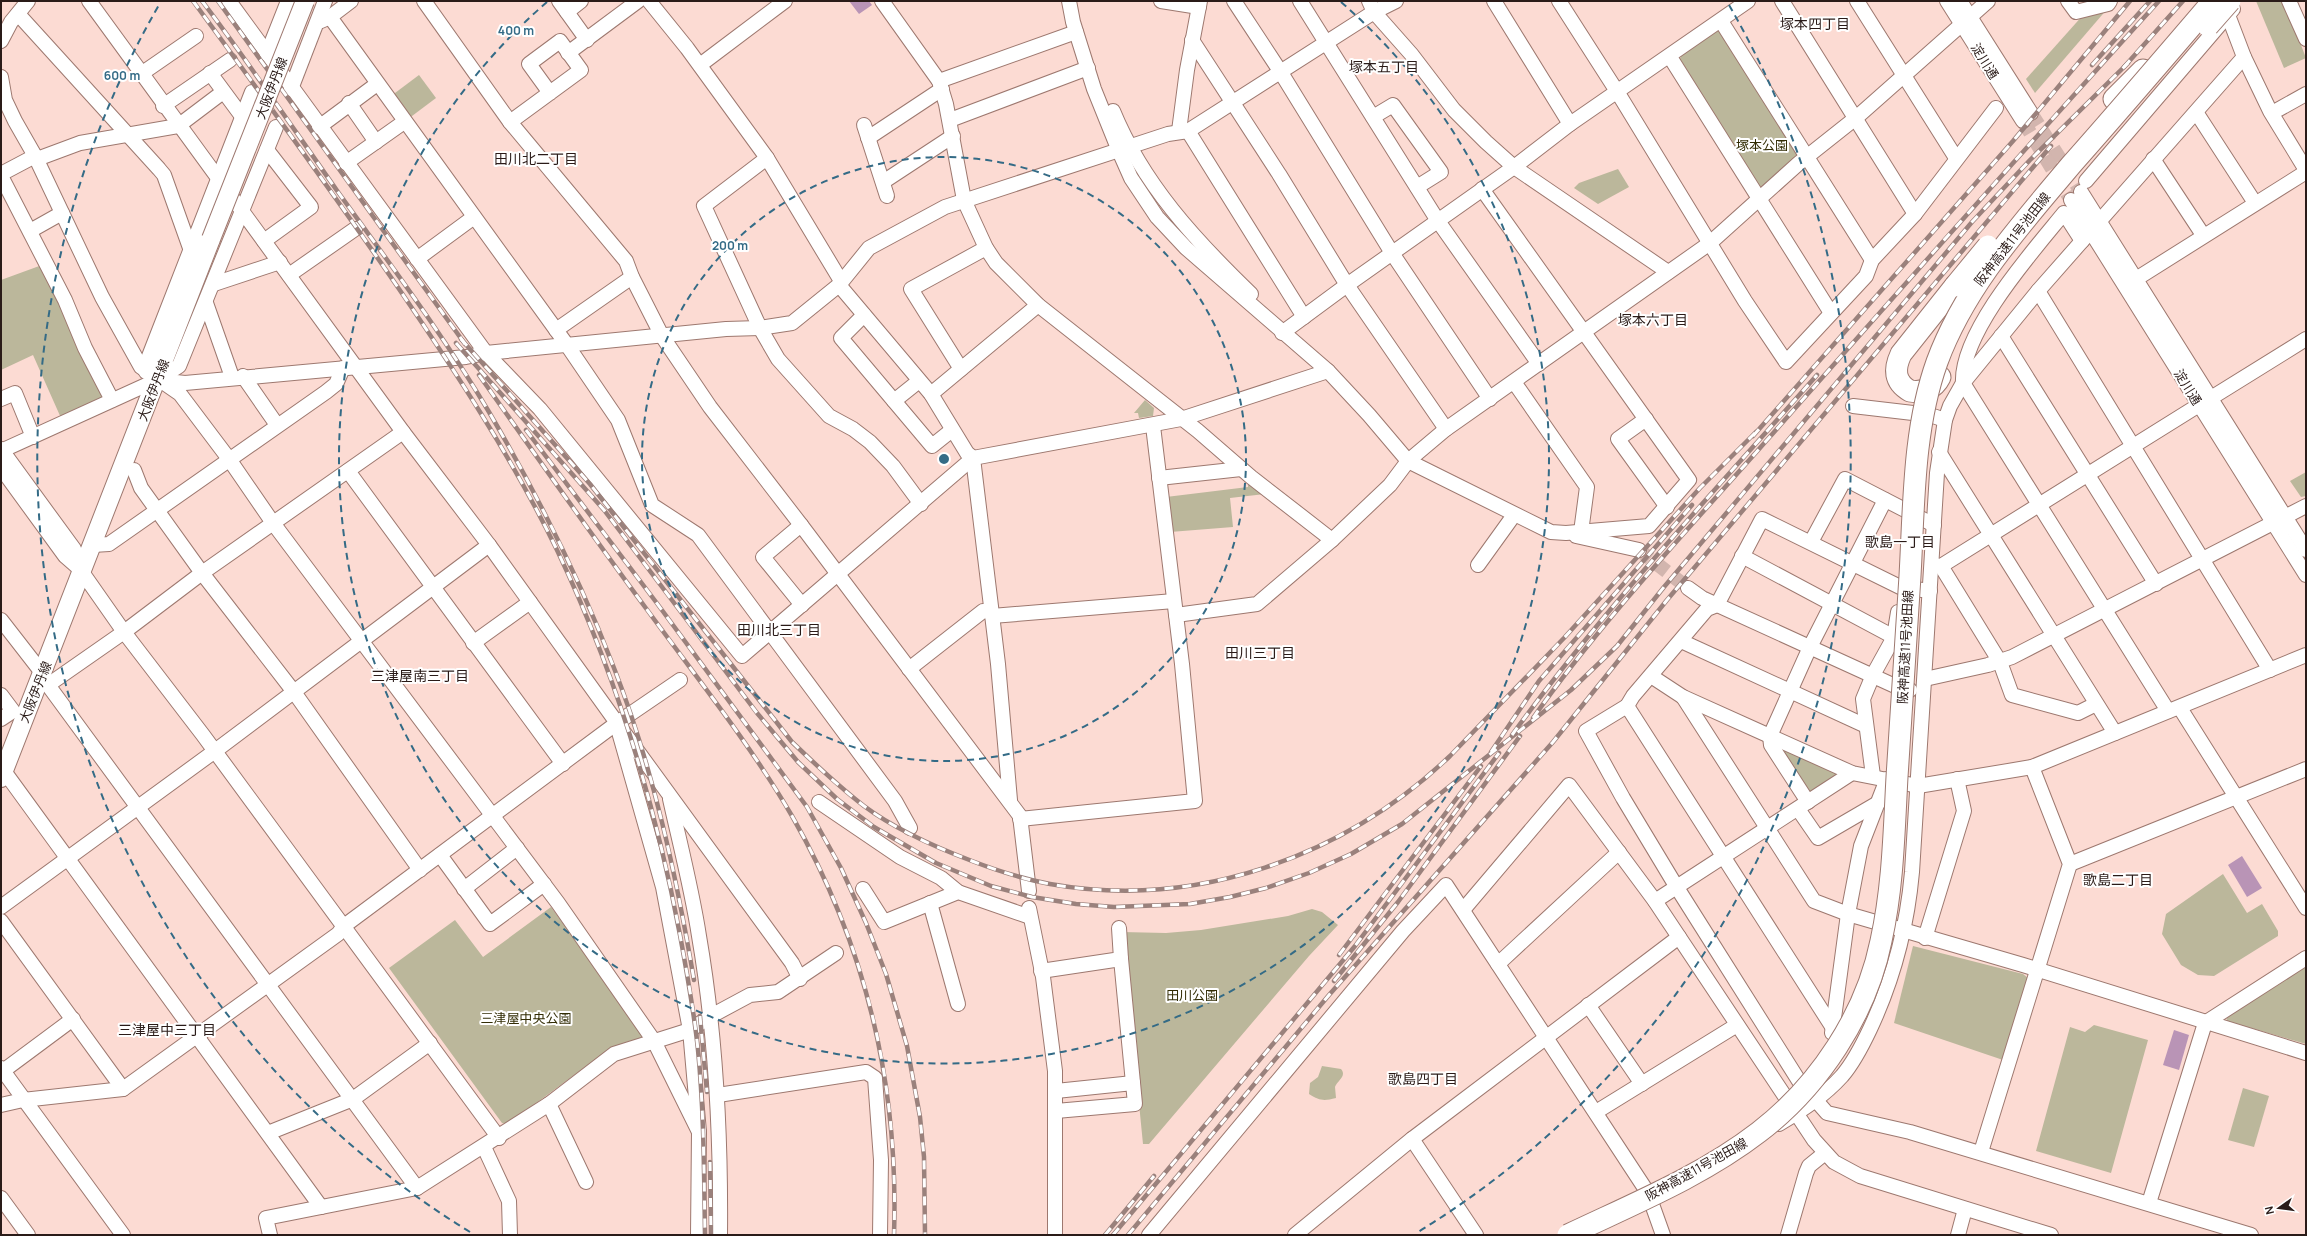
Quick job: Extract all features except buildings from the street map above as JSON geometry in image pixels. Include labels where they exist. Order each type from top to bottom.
[{"type":"highway","name":"阪神高速11号池田線","points":[[1568,1235],[1683,1178],[1757,1134],[1776,1119],[1812,1081],[1828,1059],[1853,1018],[1874,970],[1887,907],[1893,851],[1916,480],[1923,421],[1936,365],[1960,311],[1993,260],[2207,7]]},
{"type":"highway","points":[[1953,341],[1938,381],[1933,387],[1917,392],[1903,387],[1896,373],[1897,363],[1901,354],[1955,286],[2114,99],[2207,7]]},
{"type":"highway","name":"阪神高速11号池田線","points":[[1599,1235],[1702,1184],[1764,1146],[1785,1129],[1820,1092],[1836,1072],[1864,1026],[1886,977],[1894,949],[1903,895],[1930,461],[1935,425],[1949,372],[1971,320],[2001,273],[2049,213],[2229,8]]},
{"type":"main road","name":"大阪伊丹線","points":[[2,774],[93,545],[152,376],[211,239],[305,1]]},
{"type":"street","points":[[1,41],[4,33],[28,1]]},
{"type":"street","points":[[89,1],[178,126],[280,262],[350,367],[403,432],[489,545],[792,964],[800,979]]},
{"type":"street","points":[[229,1],[291,89],[486,353],[540,410],[742,656],[970,461],[1153,426],[1182,419],[1328,371]]},
{"type":"street","points":[[267,54],[288,1]]},
{"type":"street","points":[[291,89],[323,20],[325,1]]},
{"type":"street","points":[[323,20],[351,1]]},
{"type":"street","points":[[424,1],[510,122],[622,255],[662,336],[710,407],[801,524],[1001,789],[1020,819],[1029,891]]},
{"type":"street","points":[[581,1],[563,6],[587,40]]},
{"type":"street","points":[[568,53],[638,1]]},
{"type":"street","points":[[649,1],[700,65],[767,158],[840,283],[864,315],[931,394],[967,453],[970,461],[969,505],[987,613],[1010,803]]},
{"type":"street","points":[[882,1],[940,85],[950,120],[964,200],[986,248],[996,263],[1038,305],[1182,419],[1241,469],[1332,540]]},
{"type":"street","points":[[1069,1],[1076,32],[1088,68],[1124,149],[1200,244],[1328,371],[1369,415],[1408,461],[1551,532],[1566,533],[1649,526],[1689,480],[1482,189]]},
{"type":"street","points":[[1076,1],[1102,86],[1124,149]]},
{"type":"street","points":[[1161,1],[1199,4],[1192,40],[1183,131],[1304,317]]},
{"type":"street","points":[[1234,1],[1280,71],[1392,253],[1490,399]]},
{"type":"street","points":[[1300,1],[1438,221],[1539,364]]},
{"type":"street","points":[[152,376],[185,383],[466,357],[486,353],[726,329],[760,328],[792,323],[840,283],[869,248],[919,220],[964,200],[1183,131],[1232,104],[1280,71],[1327,43],[1371,7],[1396,1]]},
{"type":"street","points":[[1494,1],[1570,124]]},
{"type":"street","points":[[1559,1],[1786,362],[1866,276],[1872,260],[1916,214],[1956,158],[1996,108]]},
{"type":"street","points":[[1286,331],[1346,285],[1514,167],[1570,124],[1618,93],[1748,1]]},
{"type":"street","points":[[1782,1],[1857,117],[1916,214]]},
{"type":"street","points":[[1857,1],[1956,158]]},
{"type":"street","name":"淀川通","points":[[1947,1],[1966,20],[2027,117]]},
{"type":"street","name":"淀川通","points":[[1960,1],[1966,20]]},
{"type":"street","points":[[909,669],[987,613],[1175,608],[1257,604],[1332,540],[1390,485],[1408,461],[1446,429],[1710,243],[1808,156],[1857,117],[1988,1]]},
{"type":"street","points":[[2072,6],[2108,4],[2110,1]]},
{"type":"street","points":[[2136,279],[2203,235],[2306,171],[2272,113],[2244,57],[2229,8],[2240,1]]},
{"type":"street","points":[[2289,1],[2306,39]]},
{"type":"street","points":[[700,65],[778,3]]},
{"type":"street","points":[[1371,7],[1412,55],[1454,110],[1514,167],[1668,272]]},
{"type":"street","name":"淀川通","points":[[2229,8],[2079,191],[2091,231],[2205,402],[2279,519],[2306,575]]},
{"type":"street","points":[[18,14],[164,175],[190,248]]},
{"type":"street","points":[[323,20],[377,84],[567,345],[618,420],[652,505],[698,535],[895,801],[910,828]]},
{"type":"street","points":[[1721,20],[1808,156],[1872,260]]},
{"type":"street","points":[[887,196],[866,132],[940,85],[1076,32]]},
{"type":"street","points":[[141,74],[196,36]]},
{"type":"street","points":[[1192,40],[1232,104],[1279,174],[1346,285],[1446,429]]},
{"type":"street","points":[[510,122],[580,70],[560,41],[529,64],[550,92]]},
{"type":"street","points":[[1670,57],[1831,313]]},
{"type":"street","points":[[1562,1235],[1750,1141],[1796,1114],[1814,1101],[1842,1076],[1862,1045],[1894,972],[1905,932],[1912,872],[1930,591],[1937,565],[1934,525],[1939,452],[1945,420],[1950,406],[1963,383],[2038,292],[2244,57]]},
{"type":"street","points":[[164,106],[230,60]]},
{"type":"street","points":[[950,120],[1088,68]]},
{"type":"street","points":[[210,74],[241,115]]},
{"type":"street","points":[[1,77],[5,100],[15,121],[36,157],[102,297],[141,367],[180,394],[229,459],[273,523],[544,884],[654,1041],[699,1132]]},
{"type":"street","points":[[319,127],[349,103],[377,84]]},
{"type":"street","points":[[112,400],[85,348],[65,300],[1,175],[36,157],[80,143],[178,126],[223,92]]},
{"type":"street","points":[[152,376],[146,364],[241,115],[252,92]]},
{"type":"street","points":[[2272,113],[2306,94]]},
{"type":"street","points":[[349,103],[376,142]]},
{"type":"street","points":[[1373,117],[1393,105],[1441,172],[1418,187]]},
{"type":"street","points":[[2196,112],[2255,203]]},
{"type":"street","points":[[346,163],[404,122]]},
{"type":"street","points":[[82,572],[74,549],[1,450],[33,437],[112,400],[152,376],[181,364],[276,126]]},
{"type":"street","points":[[883,182],[953,136]]},
{"type":"street","points":[[264,241],[311,207],[267,150]]},
{"type":"street","points":[[767,158],[704,206],[760,328],[778,359],[824,411],[840,424],[853,429],[870,442],[893,466],[921,504]]},
{"type":"street","points":[[2153,159],[2203,235]]},
{"type":"street","points":[[2091,231],[2064,212],[1997,298],[1968,352],[1962,371],[1963,383],[2104,610],[2237,797],[2306,908]]},
{"type":"street","points":[[30,231],[62,213]]},
{"type":"street","points":[[417,259],[474,217]]},
{"type":"street","points":[[289,275],[355,229]]},
{"type":"street","name":"淀川通","points":[[2091,231],[2136,279],[2205,402]]},
{"type":"street","points":[[962,369],[911,289],[986,248]]},
{"type":"street","points":[[214,284],[280,262]]},
{"type":"street","points":[[556,330],[632,277]]},
{"type":"street","points":[[2038,292],[2134,446],[2270,670]]},
{"type":"street","points":[[206,303],[238,377],[277,425]]},
{"type":"street","points":[[931,394],[1038,305]]},
{"type":"street","points":[[864,315],[841,338],[932,446],[952,430]]},
{"type":"street","points":[[2001,336],[2156,584]]},
{"type":"street","points":[[1937,565],[1990,535],[2088,475],[2306,339]]},
{"type":"street","points":[[93,545],[109,544],[336,384],[350,367]]},
{"type":"street","points":[[894,401],[919,381]]},
{"type":"street","points":[[1514,382],[1587,487],[1581,532]]},
{"type":"street","points":[[1,399],[15,393],[33,437]]},
{"type":"street","points":[[1853,406],[1930,415],[1945,420]]},
{"type":"street","points":[[1646,419],[1618,439],[1666,507]]},
{"type":"street","points":[[1020,819],[1195,801],[1175,608],[1153,426]]},
{"type":"street","points":[[403,432],[202,573],[124,632],[48,685],[139,807],[417,1188]]},
{"type":"street","points":[[1939,452],[2114,733]]},
{"type":"street","points":[[1,468],[65,556],[82,572],[124,632],[215,751],[499,1138]]},
{"type":"street","points":[[1159,478],[1241,469]]},
{"type":"street","points":[[134,470],[141,488],[202,573],[294,692],[420,870]]},
{"type":"street","points":[[348,471],[432,588],[563,764]]},
{"type":"street","points":[[1811,542],[1845,479],[1934,525]]},
{"type":"street","points":[[1878,802],[1818,838],[1803,805],[1771,745],[1770,736],[1810,647],[1885,500]]},
{"type":"street","points":[[1925,679],[2000,662],[2156,584],[2202,558],[2306,506]]},
{"type":"street","points":[[1873,776],[1863,699],[1873,675],[1894,637],[1897,627],[1905,510]]},
{"type":"street","points":[[1478,565],[1514,514]]},
{"type":"street","name":"淀川通","points":[[2279,519],[2306,550]]},
{"type":"street","points":[[1930,591],[1900,587],[1811,542],[1762,520],[1717,605],[1707,609],[1633,696],[1627,706],[1586,731],[1619,792],[1676,886],[1799,1081],[1814,1101],[1827,1113],[1835,1117],[1910,1132],[1981,1152],[2251,1235]]},
{"type":"street","points":[[801,524],[763,557],[802,605]]},
{"type":"street","points":[[1566,533],[1601,543],[1639,550]]},
{"type":"street","points":[[1,907],[362,642],[489,545]]},
{"type":"street","points":[[1742,556],[1894,637]]},
{"type":"street","points":[[1937,565],[2000,662],[2012,695],[2078,713],[2096,704]]},
{"type":"street","points":[[1688,588],[1717,605],[1895,686],[1924,694]]},
{"type":"street","points":[[473,643],[530,602]]},
{"type":"street","points":[[987,613],[1001,789]]},
{"type":"street","points":[[1,620],[42,674]]},
{"type":"street","points":[[1681,641],[1866,726]]},
{"type":"street","points":[[1651,676],[1683,697],[1852,773],[1918,786],[2032,767],[2306,655]]},
{"type":"street","points":[[1,1105],[24,1100],[123,1089],[338,934],[344,926],[493,817],[617,723],[680,680]]},
{"type":"street","points":[[1,695],[13,711],[1,719]]},
{"type":"street","points":[[1683,697],[1814,901],[1848,914],[1905,932],[2306,1053]]},
{"type":"street","points":[[1627,706],[1833,1028]]},
{"type":"street","points":[[617,723],[663,887],[690,1030],[699,1132],[698,1235]]},
{"type":"street","points":[[1981,1152],[2070,864],[2032,767]]},
{"type":"street","points":[[2070,864],[2306,769]]},
{"type":"street","points":[[1654,901],[1767,830],[1852,773]]},
{"type":"street","points":[[2,774],[67,858],[322,1207]]},
{"type":"street","points":[[1814,1101],[1833,1028],[1848,914],[1861,846],[1887,779]]},
{"type":"street","points":[[1925,938],[1964,811],[1957,780]]},
{"type":"street","points":[[1463,910],[1569,785],[1620,852],[1679,937],[1796,1114],[1825,1153],[1834,1162],[1860,1176],[2051,1235]]},
{"type":"street","points":[[669,793],[699,935],[711,1016],[718,1095],[720,1235]]},
{"type":"street","points":[[819,802],[900,857],[941,878],[958,892],[1029,912],[1041,971],[1055,1071],[1055,1235]]},
{"type":"street","points":[[464,889],[517,848]]},
{"type":"street","points":[[1498,964],[1620,852]]},
{"type":"street","points":[[440,855],[490,924],[544,884]]},
{"type":"street","points":[[1149,1235],[1398,938],[1446,885],[1648,1193],[1663,1235]]},
{"type":"street","points":[[863,889],[884,922],[958,892]]},
{"type":"street","points":[[930,903],[958,1004]]},
{"type":"street","points":[[1,921],[123,1089]]},
{"type":"street","points":[[1056,1111],[1135,1104],[1119,928]]},
{"type":"street","points":[[1295,1235],[1412,1139],[1546,1036],[1679,937]]},
{"type":"street","points":[[270,1235],[266,1218],[417,1188],[499,1138],[549,1104],[608,1058],[654,1041],[690,1030],[711,1016],[750,995],[778,992],[800,979],[836,953]]},
{"type":"street","points":[[1041,971],[1121,958]]},
{"type":"street","points":[[2149,1204],[2206,1023],[2306,958]]},
{"type":"street","points":[[1588,1005],[1642,1084]]},
{"type":"street","points":[[73,1019],[2,1070],[123,1235]]},
{"type":"street","points":[[1596,1112],[1737,1026]]},
{"type":"street","points":[[268,1133],[353,1099],[430,1043]]},
{"type":"street","points":[[718,1095],[866,1072],[875,1078],[881,1160],[880,1235]]},
{"type":"street","points":[[1056,1091],[1133,1083]]},
{"type":"street","points":[[549,1104],[586,1182]]},
{"type":"street","points":[[1412,1139],[1476,1235]]},
{"type":"street","points":[[484,1147],[509,1201],[510,1235]]},
{"type":"street","points":[[1788,1235],[1806,1173],[1810,1166],[1825,1153]]},
{"type":"street","points":[[1,1198],[28,1235]]},
{"type":"street","points":[[1958,1235],[1964,1209]]},
{"type":"green space","points":[[2256,1],[2284,1],[2306,58],[2284,68]]},
{"type":"green space","points":[[2108,8],[2035,93],[2026,79],[2084,14]]},
{"type":"green space","name":"塚本公園","points":[[1715,31],[1721,31],[1797,151],[1797,158],[1763,187],[1757,186],[1680,59],[1681,56]]},
{"type":"green space","points":[[419,75],[436,98],[408,119],[391,96]]},
{"type":"green space","points":[[1618,169],[1629,187],[1598,204],[1574,188],[1579,183]]},
{"type":"green space","points":[[42,265],[108,398],[61,418],[33,355],[1,370],[1,280]]},
{"type":"green space","points":[[1145,400],[1154,408],[1153,416],[1139,418],[1138,413],[1134,413]]},
{"type":"green space","points":[[2306,472],[2306,496],[2301,497],[2290,481]]},
{"type":"green space","points":[[1248,481],[1265,494],[1230,498],[1233,527],[1170,532],[1166,497],[1248,487]]},
{"type":"green space","points":[[1782,747],[1837,771],[1838,776],[1810,794],[1779,750]]},
{"type":"green space","points":[[2223,874],[2247,913],[2262,904],[2278,931],[2278,936],[2214,976],[2198,975],[2181,965],[2162,934],[2166,914]]},
{"type":"green space","name":"三津屋中央公園","points":[[551,907],[644,1033],[642,1037],[608,1050],[508,1124],[502,1123],[389,968],[455,920],[483,957]]},
{"type":"green space","name":"田川公園","points":[[1312,909],[1322,912],[1338,925],[1309,956],[1149,1144],[1143,1144],[1122,932],[1166,933],[1201,930],[1288,916]]},
{"type":"green space","points":[[1913,946],[2023,974],[2028,978],[2003,1060],[1894,1023]]},
{"type":"green space","points":[[2306,965],[2306,1044],[2227,1021],[2226,1015]]},
{"type":"green space","points":[[2094,1025],[2148,1040],[2111,1173],[2036,1151],[2070,1027],[2085,1032]]},
{"type":"green space","points":[[1322,1066],[1341,1069],[1343,1071],[1343,1076],[1335,1087],[1336,1098],[1322,1100],[1309,1094],[1310,1083],[1318,1077]]},
{"type":"green space","points":[[2243,1088],[2269,1096],[2254,1147],[2228,1140]]},
{"type":"shaded area","points":[[849,1],[869,1],[872,5],[859,14]]},
{"type":"shaded area","points":[[2242,856],[2262,888],[2247,897],[2228,865]]},
{"type":"shaded area","points":[[2174,1030],[2189,1035],[2179,1070],[2163,1065]]},
{"type":"tunnel","points":[[2031,113],[2081,192]]},
{"type":"tunnel","points":[[2023,121],[2071,200]]},
{"type":"tunnel","points":[[1639,550],[1688,588]]},
{"type":"railway","points":[[193,1],[347,214],[461,382],[502,448],[540,515],[578,596],[615,690],[631,738],[658,836],[680,935],[688,978],[700,1073],[705,1235]]},
{"type":"railway","points":[[202,1],[416,300],[454,356],[507,443],[557,537],[601,635],[628,706],[640,744],[652,783],[671,861],[694,980]]},
{"type":"railway","points":[[218,1],[465,344]]},
{"type":"railway","points":[[1753,436],[2013,141],[2130,1]]},
{"type":"railway","points":[[2092,65],[2150,1]]},
{"type":"railway","points":[[1533,718],[1560,681],[1646,576],[2060,110],[2159,1]]},
{"type":"railway","points":[[2124,67],[2183,1]]},
{"type":"railway","points":[[456,343],[604,510],[757,713],[798,762],[837,799],[874,827],[936,863],[991,886],[1032,897],[1076,904],[1114,907],[1190,904],[1230,897],[1266,888],[1309,873],[1351,854],[1402,824],[1571,690],[1617,646],[1664,587],[1972,222],[2030,160],[2128,63]]},
{"type":"railway","points":[[1128,1235],[1329,995],[1553,742],[1667,600],[2051,146]]},
{"type":"railway","points":[[461,339],[590,484],[792,742],[845,791],[889,823],[930,844],[972,861],[1040,882],[1105,890],[1159,889],[1213,882],[1265,868],[1315,848],[1363,822],[1408,792],[1450,756],[1564,638],[1700,488],[1756,432]]},
{"type":"railway","points":[[479,375],[605,552],[759,763],[792,816],[818,865],[840,916],[859,967],[873,1018],[884,1071],[891,1125],[894,1179],[894,1235]]},
{"type":"railway","points":[[1512,735],[1584,641],[1660,551],[1817,375]]},
{"type":"railway","points":[[526,430],[656,602],[807,807],[841,868],[866,923],[886,974],[907,1046],[920,1117],[924,1157],[925,1235]]},
{"type":"railway","points":[[1491,752],[1539,681],[1692,505]]},
{"type":"railway","points":[[1334,981],[1398,902],[1520,736]]},
{"type":"railway","points":[[1113,1235],[1355,946],[1499,753]]},
{"type":"railway","points":[[1339,955],[1481,766]]},
{"type":"railway","points":[[700,1016],[707,1092]]},
{"type":"railway","points":[[710,1162],[711,1235]]},
{"type":"railway","points":[[1105,1235],[1154,1176]]},
{"type":"district","name":"塚本四丁目","points":[[1815,24]]},
{"type":"district","name":"塚本五丁目","points":[[1384,67]]},
{"type":"district","name":"田川北二丁目","points":[[536,159]]},
{"type":"district","name":"塚本六丁目","points":[[1653,320]]},
{"type":"district","name":"歌島一丁目","points":[[1900,542]]},
{"type":"district","name":"田川北三丁目","points":[[779,630]]},
{"type":"district","name":"田川三丁目","points":[[1260,653]]},
{"type":"district","name":"三津屋南三丁目","points":[[420,676]]},
{"type":"district","name":"歌島二丁目","points":[[2118,880]]},
{"type":"district","name":"三津屋中三丁目","points":[[167,1030]]},
{"type":"district","name":"歌島四丁目","points":[[1423,1079]]}]
